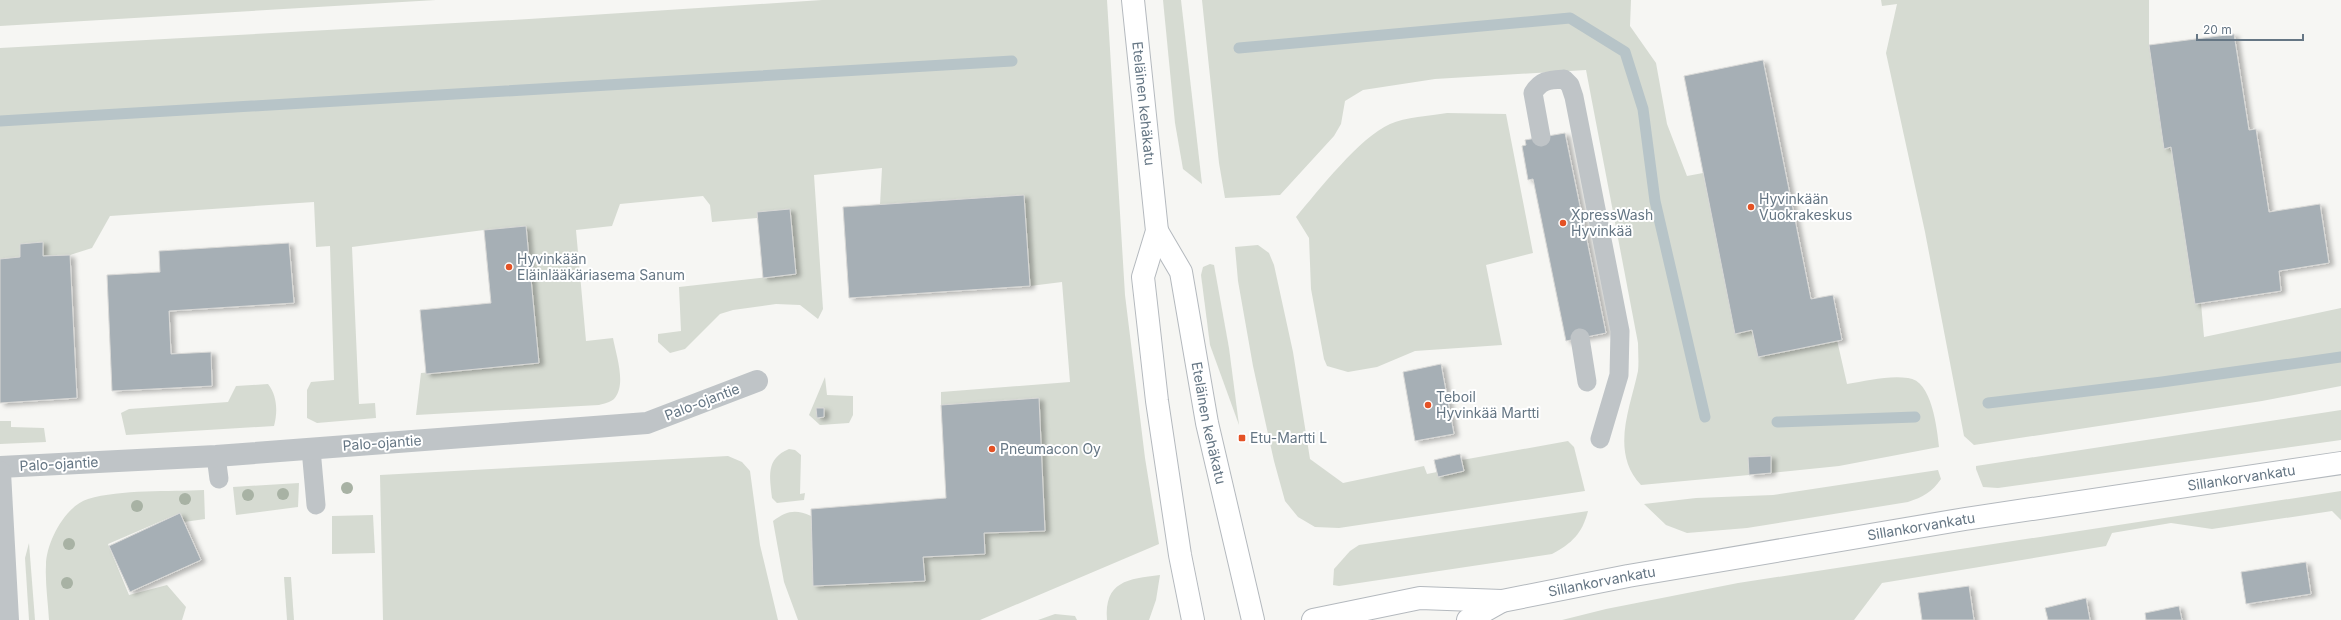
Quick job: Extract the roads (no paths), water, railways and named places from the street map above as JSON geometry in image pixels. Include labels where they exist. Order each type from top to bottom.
[{"type":"main road","name":"Eteläinen kehäkatu","points":[[1133,0],[1157,231],[1143,277],[1157,401],[1180,555],[1193,620]]},
{"type":"main road","name":"Eteläinen kehäkatu","points":[[1157,231],[1181,272],[1207,423],[1253,620]]},
{"type":"main road","name":"Sillankorvankatu","points":[[1313,620],[1420,598],[1502,600],[1628,576],[1965,519],[2341,463]]},
{"type":"main road","name":"Sillankorvankatu","points":[[1468,620],[1502,600]]},
{"type":"street","name":"Palo-ojantie","points":[[0,467],[216,456],[646,423],[757,381]]},
{"type":"street","name":"Palo-ojantie","points":[[0,472],[8,620]]},
{"type":"lane","points":[[1541,137],[1533,93],[1538,85],[1546,80],[1564,79],[1570,86],[1574,97],[1620,331],[1619,375],[1600,439]]},
{"type":"lane","points":[[1580,338],[1587,382]]},
{"type":"lane","points":[[310,449],[316,505]]},
{"type":"lane","points":[[216,456],[219,479]]},
{"type":"waterway","points":[[1239,48],[1570,18],[1625,52],[1643,109],[1655,201],[1705,417]]},
{"type":"waterway","points":[[0,121],[1012,61]]},
{"type":"waterway","points":[[1988,403],[2162,382],[2341,357]]},
{"type":"waterway","points":[[1777,422],[1915,417]]},
{"type":"place","name":"Hyvinkään Vuokrakeskus","points":[[1751,207]]},
{"type":"place","name":"XpressWash Hyvinkää","points":[[1563,223]]},
{"type":"place","name":"Hyvinkään Eläinlääkäriasema Sanum","points":[[509,267]]},
{"type":"place","name":"Teboil Hyvinkää Martti","points":[[1428,405]]},
{"type":"place","name":"Etu-Martti L","points":[[1242,438]]},
{"type":"place","name":"Pneumacon Oy","points":[[992,449]]}]
